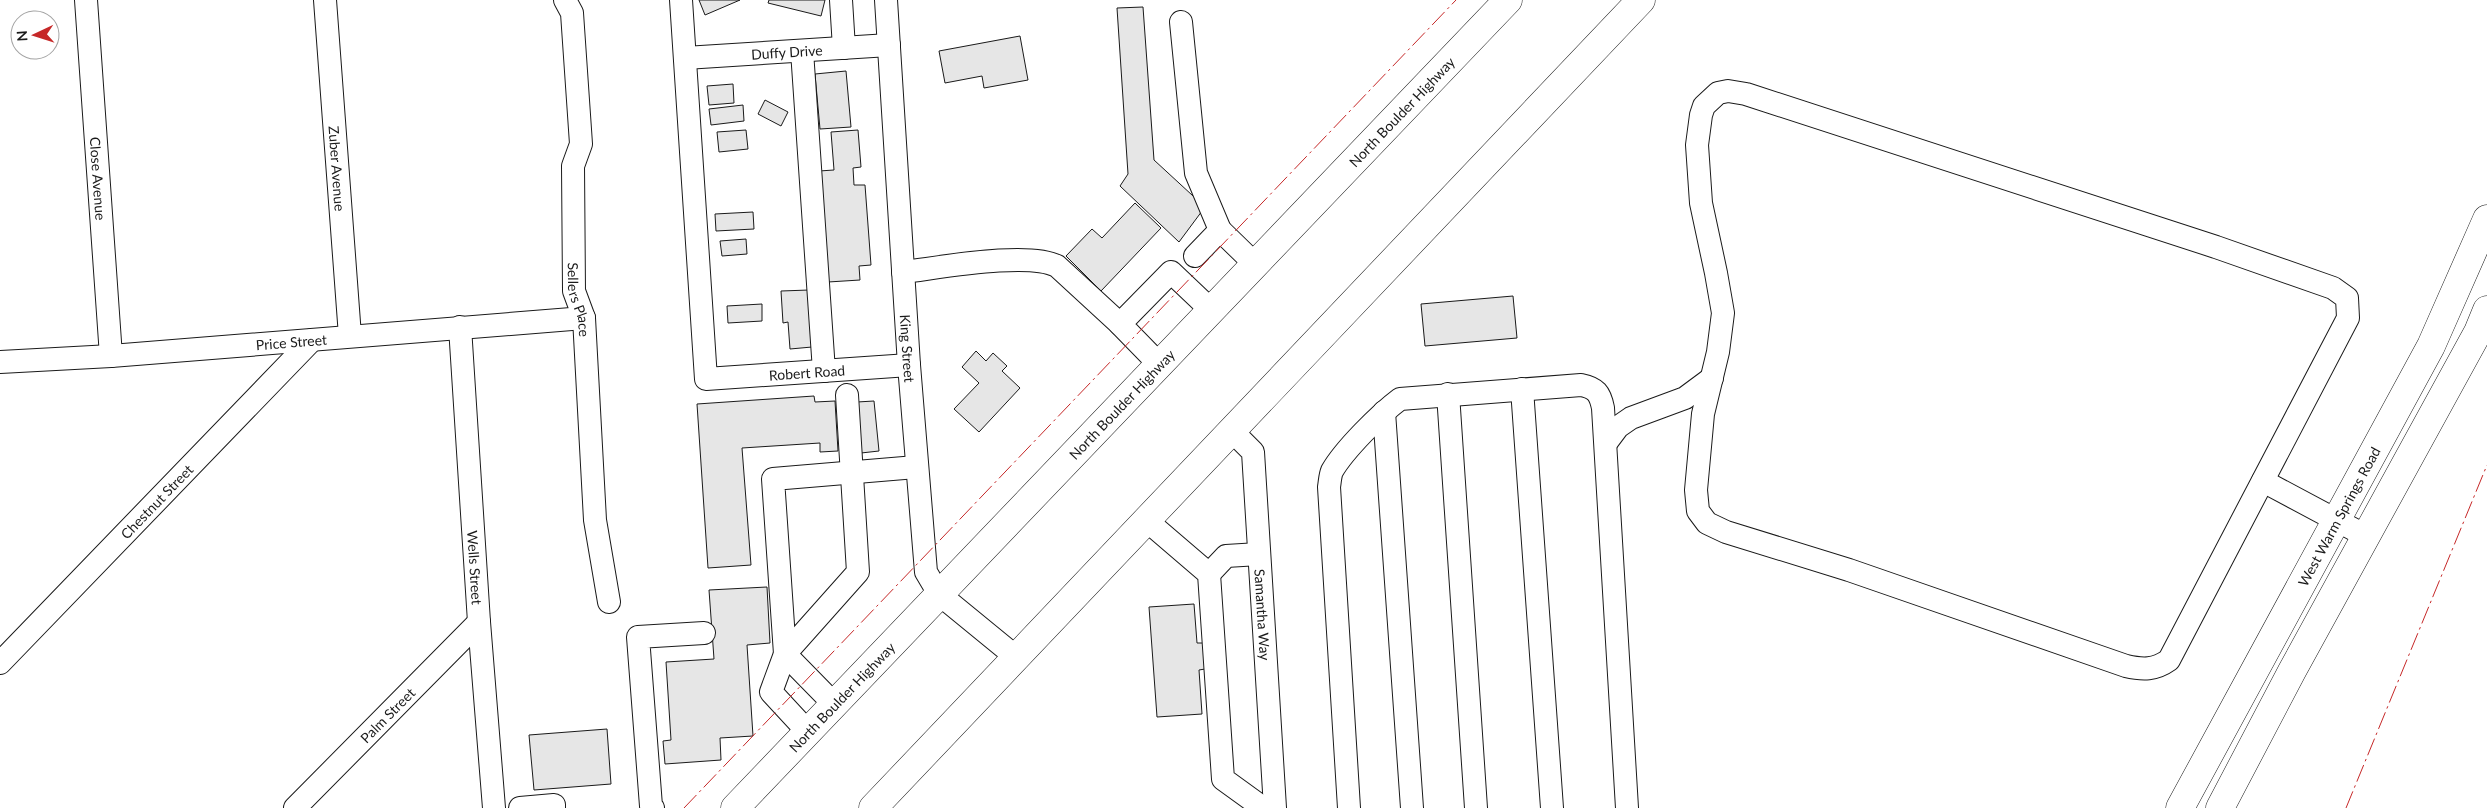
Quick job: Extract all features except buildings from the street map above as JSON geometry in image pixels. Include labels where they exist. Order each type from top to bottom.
[{"type":"main road","name":"North Boulder Highway","points":[[735,808],[1508,0]]},
{"type":"main road","points":[[873,808],[1641,0]]},
{"type":"main road","name":"West Warm Springs Road","points":[[2180,808],[2431,346],[2461,283],[2487,219]]},
{"type":"main road","points":[[2220,808],[2478,332],[2487,310]]},
{"type":"street","name":"Close Avenue","points":[[86,0],[111,356]]},
{"type":"street","name":"Zuber Avenue","points":[[325,0],[350,336]]},
{"type":"street","name":"Sellers Place","points":[[565,0],[572,12],[581,144],[573,166],[574,291],[584,318],[595,520],[609,602]]},
{"type":"street","points":[[681,0],[685,58]]},
{"type":"street","points":[[841,0],[844,48]]},
{"type":"street","name":"King Street","points":[[886,0],[916,468],[926,572],[939,594],[1016,656]]},
{"type":"street","points":[[1181,22],[1196,173],[1220,230],[1255,264]]},
{"type":"street","name":"Duffy Drive","points":[[685,58],[889,45]]},
{"type":"street","points":[[802,51],[824,371]]},
{"type":"street","name":"Robert Road","points":[[685,58],[706,379],[909,365]]},
{"type":"street","points":[[1728,91],[1746,94],[2207,244],[2333,288],[2341,293],[2346,298],[2348,318],[2262,480],[2170,660],[2160,666],[2138,668],[1849,570],[1726,532],[1707,523],[1698,511],[1696,490],[1703,414],[1719,346],[1723,313],[1701,203],[1697,145],[1704,106],[1718,93],[1728,91]]},
{"type":"street","points":[[1196,256],[1220,230]]},
{"type":"street","points":[[903,272],[1026,259],[1047,261],[1056,266],[1120,324],[1159,364]]},
{"type":"street","points":[[1120,324],[1170,272],[1211,310]]},
{"type":"street","name":"Price Street","points":[[0,362],[111,356],[584,318]]},
{"type":"street","name":"Wells Street","points":[[460,327],[479,622],[494,808]]},
{"type":"street","name":"Chestnut Street","points":[[0,663],[312,340]]},
{"type":"street","points":[[1606,443],[1618,427],[1631,418],[1685,398],[1712,378]]},
{"type":"street","points":[[1350,808],[1329,486],[1331,474],[1338,462],[1384,412],[1400,399],[1581,384],[1593,387],[1601,396],[1606,443],[1627,808]]},
{"type":"street","points":[[1522,389],[1552,808]]},
{"type":"street","points":[[1448,394],[1476,808]]},
{"type":"street","points":[[808,732],[771,692],[785,654],[858,572],[847,395]]},
{"type":"street","points":[[1384,412],[1412,808]]},
{"type":"street","name":"Samantha Way","points":[[1231,430],[1253,452],[1275,808]]},
{"type":"street","points":[[834,704],[785,654],[773,480],[916,468]]},
{"type":"street","points":[[2262,480],[2366,536]]},
{"type":"street","points":[[1146,520],[1210,574]]},
{"type":"street","points":[[1259,554],[1226,556],[1210,574],[1223,779],[1263,808]]},
{"type":"street","name":"Palm Street","points":[[295,808],[479,622]]},
{"type":"street","points":[[653,808],[651,806],[638,637],[704,633]]},
{"type":"street","points":[[520,808],[554,805],[554,808]]},
{"type":"power","points":[[684,808],[1456,0]]},
{"type":"power","points":[[2346,808],[2487,465]]}]
